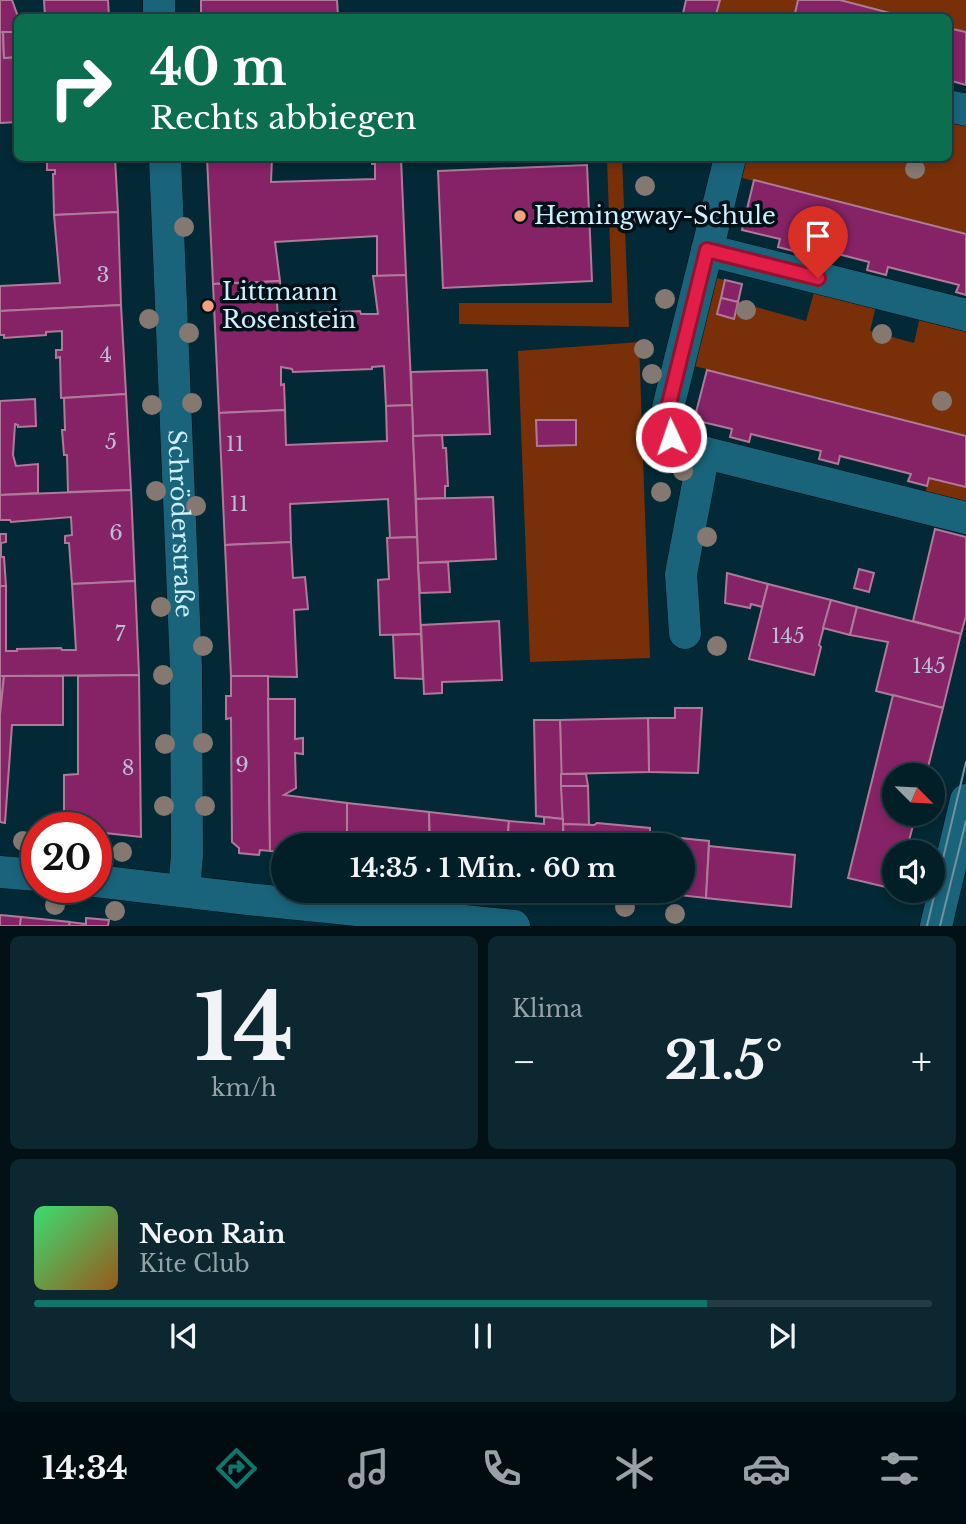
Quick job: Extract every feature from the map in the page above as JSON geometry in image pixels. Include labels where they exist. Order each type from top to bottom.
[{"type":"street","name":"Schröderstraße","points":[[165,161],[186,668],[187,855],[184,890]]},
{"type":"street","points":[[729,161],[666,416],[671,437],[686,448],[966,518]]},
{"type":"street","points":[[707,250],[966,315]]},
{"type":"street","points":[[685,633],[681,574],[704,452]]},
{"type":"street","points":[[936,926],[960,848],[966,800]]},
{"type":"street","points":[[0,872],[21,874]]},
{"type":"street","points":[[112,883],[514,926]]},
{"type":"shaded area","points":[[720,0],[798,0],[795,14],[716,14]]},
{"type":"shaded area","points":[[840,0],[966,0],[966,32],[952,29],[952,14],[897,14]]},
{"type":"shaded area","points":[[952,107],[966,110],[966,234],[726,174],[729,161],[952,161]]},
{"type":"shaded area","points":[[607,161],[622,161],[629,327],[459,324],[459,303],[612,303]]},
{"type":"shaded area","points":[[701,274],[725,280],[717,314],[734,319],[738,302],[806,321],[818,278],[879,293],[870,331],[914,343],[923,304],[966,315],[966,436],[679,362]]},
{"type":"shaded area","points":[[639,342],[650,658],[530,662],[518,351]]},
{"type":"shaded area","points":[[929,478],[966,486],[966,518],[922,507]]},
{"type":"building","points":[[0,0],[12,0],[17,14],[14,14],[14,32],[0,32]]},
{"type":"building","points":[[44,0],[108,0],[109,14],[45,14]]},
{"type":"building","points":[[201,0],[337,0],[338,14],[314,14],[201,14]]},
{"type":"building","points":[[686,0],[720,0],[716,14],[683,14]]},
{"type":"building","points":[[798,0],[840,0],[894,14],[795,14]]},
{"type":"building","points":[[952,29],[966,32],[966,85],[952,81]]},
{"type":"building","points":[[0,32],[3,32],[4,58],[14,57],[14,122],[0,123]]},
{"type":"building","points":[[3,32],[14,32],[14,57],[4,58]]},
{"type":"building","points":[[115,161],[118,212],[54,215],[55,170],[47,170],[47,162]]},
{"type":"building","points":[[207,161],[272,161],[271,182],[375,179],[375,164],[372,161],[401,161],[406,275],[377,276],[377,236],[275,242],[280,281],[213,284]]},
{"type":"building","points":[[587,165],[592,281],[443,288],[438,171]]},
{"type":"building","points":[[754,180],[966,234],[966,295],[956,292],[959,285],[888,267],[886,275],[867,270],[869,262],[799,244],[797,252],[778,247],[780,239],[742,230]]},
{"type":"building","points":[[118,212],[121,305],[0,311],[0,286],[60,283],[54,215]]},
{"type":"building","points":[[406,275],[412,405],[386,406],[384,366],[372,369],[293,372],[292,369],[281,367],[285,410],[219,413],[213,284],[280,281],[278,321],[290,317],[289,314],[360,311],[361,314],[378,314],[373,276]]},
{"type":"building","points":[[725,280],[742,284],[738,302],[721,298]]},
{"type":"building","points":[[721,298],[738,302],[734,319],[717,314]]},
{"type":"building","points":[[121,305],[126,394],[61,398],[60,357],[56,358],[56,350],[62,350],[62,331],[4,338],[4,335],[0,335],[0,311]]},
{"type":"building","points":[[487,370],[490,434],[413,436],[411,372]]},
{"type":"building","points":[[707,370],[966,436],[966,487],[929,478],[927,486],[908,481],[911,474],[840,456],[838,464],[819,459],[821,451],[751,434],[749,442],[730,437],[732,429],[694,420]]},
{"type":"building","points":[[126,394],[131,490],[68,492],[67,455],[64,455],[62,430],[65,430],[64,398]]},
{"type":"building","points":[[35,399],[36,426],[18,427],[15,424],[13,455],[16,466],[38,464],[38,493],[0,495],[0,401]]},
{"type":"building","points":[[412,405],[417,537],[390,538],[388,499],[290,504],[291,542],[225,545],[219,413],[285,410],[286,445],[387,441],[386,406]]},
{"type":"building","points":[[536,420],[576,420],[576,445],[537,446]]},
{"type":"building","points":[[442,435],[443,448],[446,448],[448,486],[445,486],[445,498],[416,499],[413,436]]},
{"type":"building","points":[[131,490],[135,581],[72,584],[69,543],[65,543],[65,536],[72,535],[71,517],[11,522],[0,520],[0,495]]},
{"type":"building","points":[[493,497],[496,559],[418,563],[416,499]]},
{"type":"building","points":[[935,529],[966,537],[966,616],[961,634],[913,621]]},
{"type":"building","points":[[0,534],[6,534],[6,542],[1,543],[1,557],[4,557],[6,586],[0,586]]},
{"type":"building","points":[[417,537],[421,634],[380,635],[378,580],[389,579],[387,538]]},
{"type":"building","points":[[291,542],[293,578],[305,577],[308,609],[294,610],[297,677],[231,676],[225,545]]},
{"type":"building","points":[[448,562],[450,592],[420,593],[418,563]]},
{"type":"building","points":[[859,569],[874,573],[869,592],[854,588]]},
{"type":"building","points":[[727,573],[768,584],[762,607],[751,604],[750,608],[725,603]]},
{"type":"building","points":[[135,581],[139,675],[0,676],[0,586],[6,586],[6,651],[61,648],[76,650],[72,584]]},
{"type":"building","points":[[768,584],[831,600],[814,675],[749,659]]},
{"type":"building","points":[[831,600],[857,607],[850,635],[823,628]]},
{"type":"building","points":[[857,607],[961,634],[943,708],[876,691],[888,642],[850,635]]},
{"type":"building","points":[[499,621],[502,680],[442,682],[442,693],[424,694],[421,625]]},
{"type":"building","points":[[421,634],[423,679],[395,678],[393,635]]},
{"type":"building","points":[[139,675],[141,837],[112,834],[112,812],[64,812],[64,775],[78,774],[78,676]]},
{"type":"building","points":[[0,676],[4,676],[0,715]]},
{"type":"building","points":[[4,676],[63,676],[63,725],[12,725],[5,823],[0,822],[0,715]]},
{"type":"building","points":[[231,676],[268,676],[270,851],[260,850],[259,855],[239,853],[239,848],[232,842],[231,718],[226,719],[226,696],[231,696]]},
{"type":"building","points":[[893,695],[943,708],[929,763],[882,763],[882,826],[913,826],[909,840],[882,840],[882,886],[848,878]]},
{"type":"building","points":[[268,699],[295,699],[295,739],[303,738],[303,754],[295,753],[296,788],[284,795],[347,803],[347,833],[271,833],[270,851]]},
{"type":"building","points":[[675,708],[702,708],[698,773],[649,772],[648,718],[675,718]]},
{"type":"building","points":[[648,718],[649,772],[561,774],[560,720]]},
{"type":"building","points":[[534,720],[560,720],[563,819],[536,816]]},
{"type":"building","points":[[561,774],[586,774],[588,786],[561,786]]},
{"type":"building","points":[[561,786],[588,786],[589,825],[563,824]]},
{"type":"building","points":[[347,803],[429,812],[430,833],[347,833]]},
{"type":"building","points":[[429,812],[509,821],[508,833],[430,833]]},
{"type":"building","points":[[544,817],[563,819],[563,833],[508,833],[509,821],[544,824]]},
{"type":"building","points":[[597,823],[650,828],[650,833],[563,833],[563,824]]},
{"type":"building","points":[[695,840],[709,841],[706,898],[695,897]]},
{"type":"building","points":[[709,846],[795,855],[791,907],[706,898]]},
{"type":"building","points":[[0,915],[21,917],[20,926],[0,926]]},
{"type":"building","points":[[21,917],[70,922],[69,926],[20,926]]},
{"type":"building","points":[[86,918],[109,920],[108,926],[69,926],[70,922],[86,924]]},
{"type":"tram line","points":[[927,926],[966,762]]},
{"type":"tram line","points":[[940,926],[966,821]]},
{"type":"place","name":"Hemingway-Schule","points":[[520,216]]},
{"type":"place","name":"Littmann Rosenstein","points":[[208,306]]},
{"type":"route","points":[[671,437],[666,416],[707,250],[818,278]]}]
